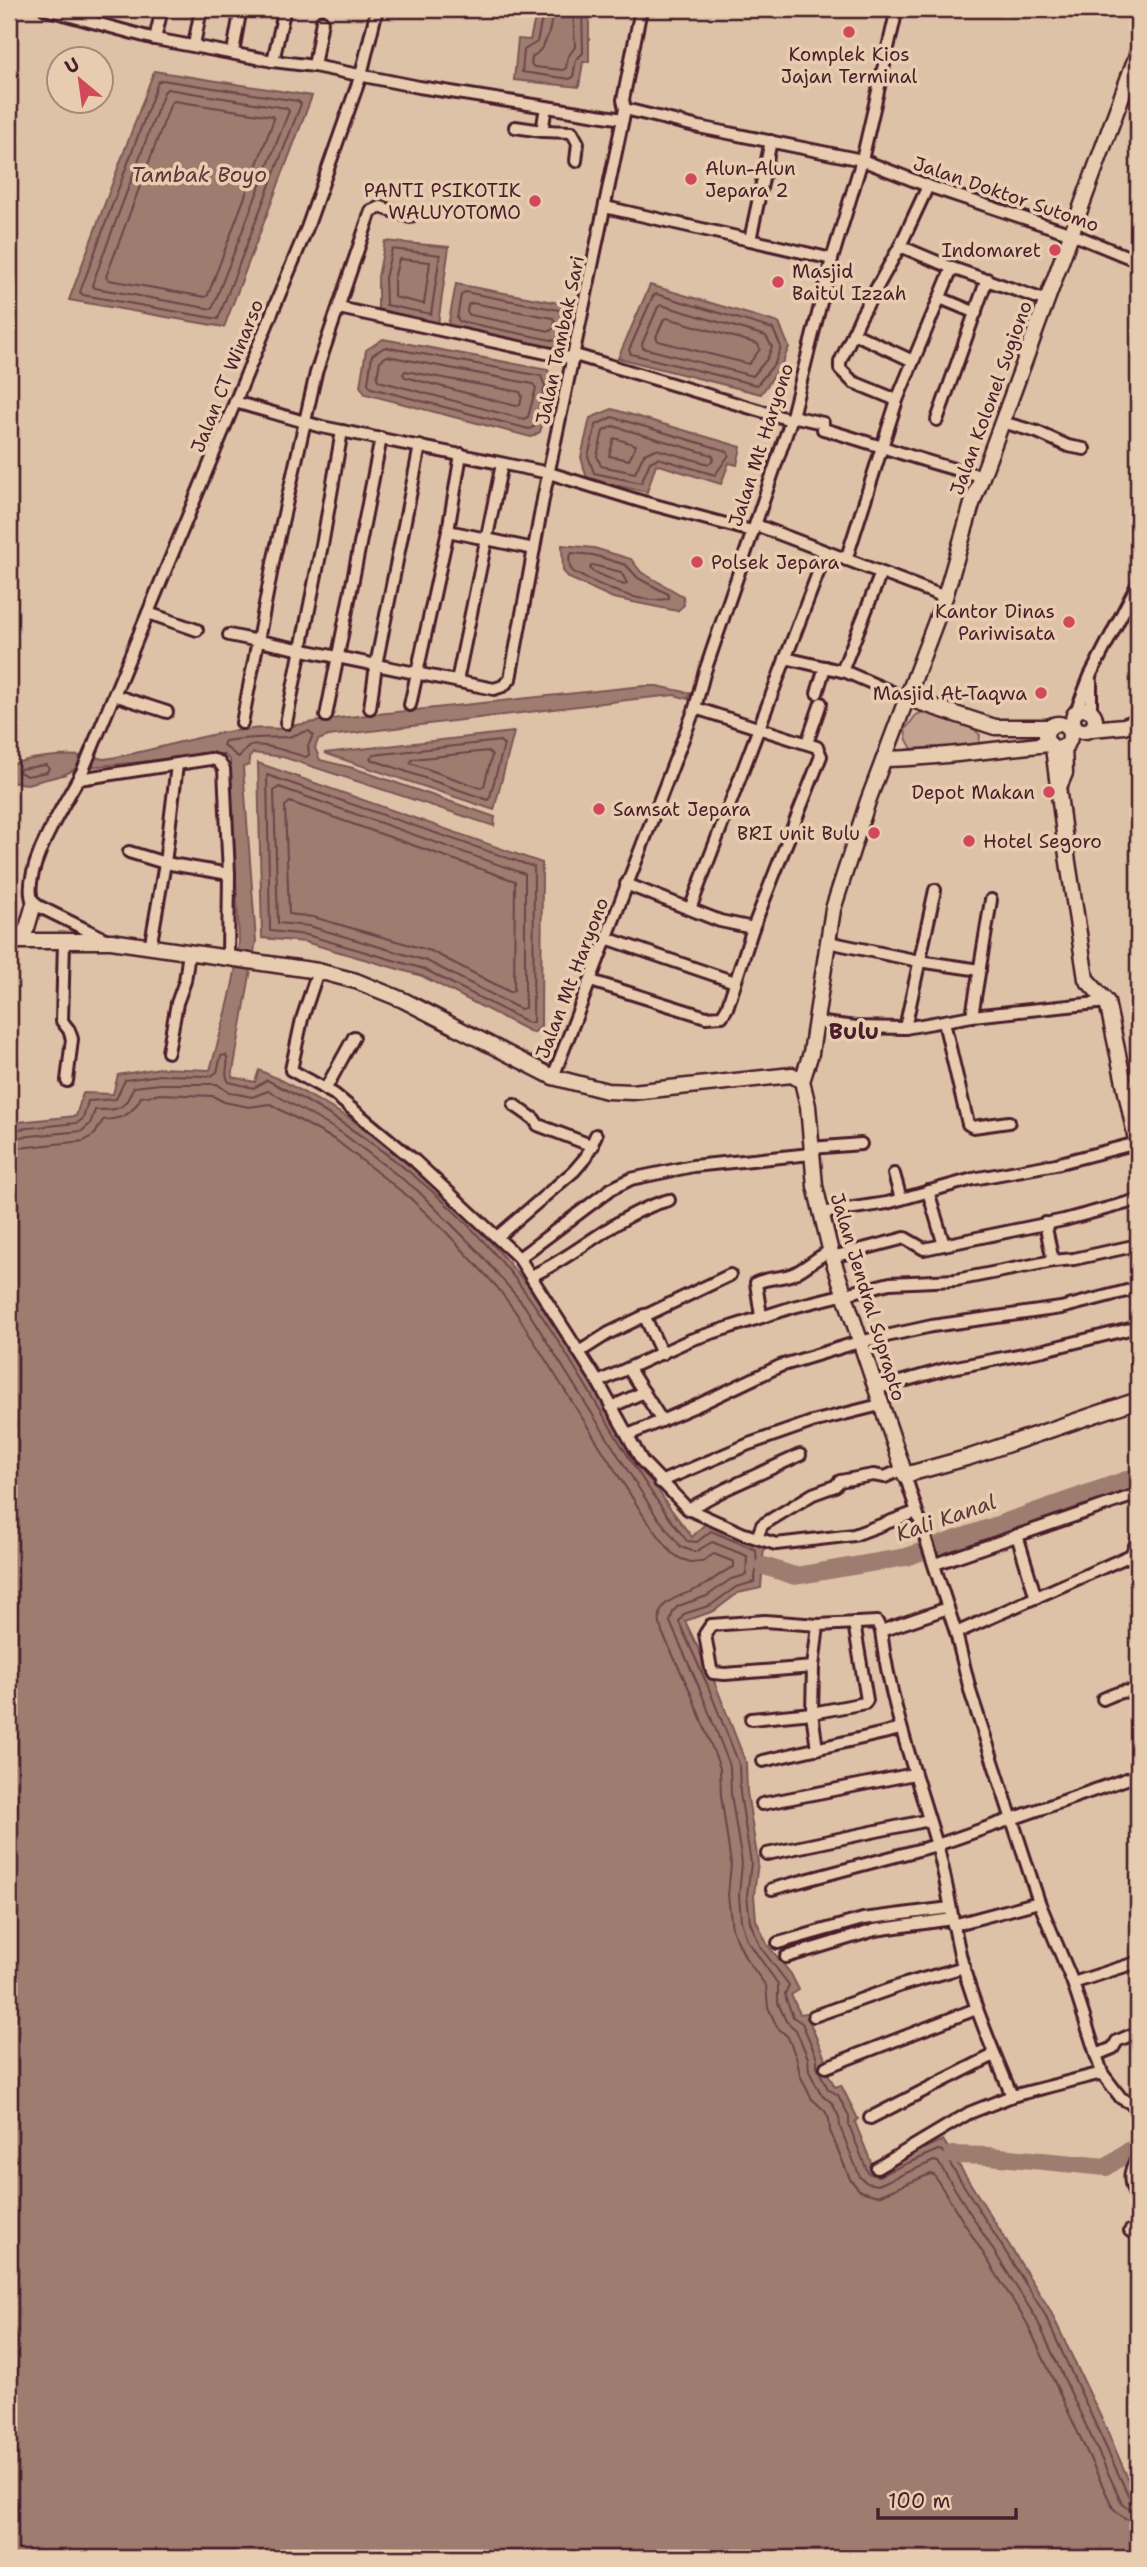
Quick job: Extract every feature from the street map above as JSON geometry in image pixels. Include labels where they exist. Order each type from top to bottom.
[{"type":"main road","name":"Jalan Kolonel Sugiono","points":[[802,1081],[811,1053],[833,909],[868,801],[945,597],[982,475],[1138,52]]},
{"type":"main road","points":[[906,698],[995,727],[1067,728],[1068,739],[1059,787],[1086,979],[1108,1002],[1138,1146]]},
{"type":"main road","points":[[1084,713],[1096,719],[1068,739],[1046,734],[1054,726],[1084,713],[1137,721]]},
{"type":"main road","points":[[1068,739],[1084,713]]},
{"type":"main road","points":[[884,759],[965,755],[1068,739],[1137,721]]},
{"type":"main road","points":[[995,727],[996,749]]},
{"type":"main road","points":[[14,942],[27,928],[34,904]]},
{"type":"main road","points":[[14,942],[111,942],[318,971],[356,981],[403,999],[553,1077],[607,1091],[632,1092],[792,1075],[802,1081]]},
{"type":"main road","name":"Jalan Jendral Suprapto","points":[[802,1081],[808,1106],[811,1151],[821,1213],[831,1254],[904,1472]]},
{"type":"main road","points":[[904,1472],[981,1454],[1138,1401]]},
{"type":"street","name":"Jalan Doktor Sutomo","points":[[47,9],[94,14],[155,39],[273,61],[314,65],[546,107],[624,114],[686,124],[862,160],[928,186],[1072,234],[1138,261]]},
{"type":"street","points":[[155,39],[162,9]]},
{"type":"street","points":[[194,46],[201,9]]},
{"type":"street","name":"Jalan CT Winarso","points":[[34,904],[29,892],[42,848],[81,775],[307,229],[361,75],[377,9]]},
{"type":"street","name":"Jalan Tambak Sari","points":[[457,681],[494,689],[503,686],[510,679],[549,473],[624,114],[623,100],[641,9]]},
{"type":"street","name":"Jalan Mt Haryono","points":[[553,1077],[695,708],[704,674],[792,418],[832,259],[862,160],[897,9]]},
{"type":"street","points":[[273,61],[284,12]]},
{"type":"street","points":[[233,52],[240,13]]},
{"type":"street","points":[[314,65],[322,21]]},
{"type":"street","points":[[542,131],[546,107]]},
{"type":"street","points":[[515,127],[572,132],[578,143],[576,161]]},
{"type":"street","points":[[750,240],[771,141]]},
{"type":"street","points":[[897,400],[853,382],[840,369],[840,362],[928,186]]},
{"type":"street","points":[[605,206],[832,259]]},
{"type":"street","points":[[242,723],[279,531],[316,373],[371,211],[381,207],[410,217]]},
{"type":"street","points":[[900,246],[952,268],[1047,301]]},
{"type":"street","points":[[846,560],[897,400],[952,268]]},
{"type":"street","points":[[937,420],[988,279]]},
{"type":"street","points":[[940,298],[976,313]]},
{"type":"street","points":[[339,308],[574,357],[792,418],[822,423],[823,429],[882,446],[913,459],[982,475]]},
{"type":"street","points":[[853,333],[913,361]]},
{"type":"street","points":[[235,402],[342,431],[549,473],[643,502],[754,528],[827,552],[945,597]]},
{"type":"street","points":[[1002,422],[1037,432],[1068,446],[1084,449]]},
{"type":"street","points":[[286,723],[342,431]]},
{"type":"street","points":[[326,716],[381,438]]},
{"type":"street","points":[[370,708],[376,666],[421,446]]},
{"type":"street","points":[[410,705],[448,531],[461,454]]},
{"type":"street","points":[[229,635],[457,681],[502,464]]},
{"type":"street","points":[[448,531],[534,549]]},
{"type":"street","points":[[690,909],[827,552]]},
{"type":"street","points":[[842,671],[881,573]]},
{"type":"street","points":[[1084,713],[1090,676],[1138,583]]},
{"type":"street","points":[[148,612],[197,630]]},
{"type":"street","points":[[785,658],[842,671],[906,698]]},
{"type":"street","points":[[807,743],[825,667]]},
{"type":"street","points":[[114,695],[167,712]]},
{"type":"street","points":[[591,981],[716,1018],[722,1016],[727,1009],[754,928],[821,756],[817,747],[807,743],[695,708]]},
{"type":"street","points":[[81,775],[210,759],[218,761],[224,769],[230,957]]},
{"type":"street","points":[[150,948],[165,863],[177,765]]},
{"type":"street","points":[[129,852],[165,863],[229,874]]},
{"type":"street","points":[[626,884],[720,921],[754,928]]},
{"type":"street","points":[[905,1028],[935,890]]},
{"type":"street","points":[[972,1016],[991,900]]},
{"type":"street","points":[[34,904],[111,942]]},
{"type":"street","points":[[606,938],[735,982]]},
{"type":"street","points":[[64,941],[62,1021],[72,1039],[67,1081]]},
{"type":"street","points":[[828,942],[919,961],[980,970]]},
{"type":"street","points":[[169,1052],[189,953]]},
{"type":"street","points":[[318,971],[302,1019],[291,1070],[326,1088],[415,1161],[519,1258],[598,1382],[642,1461],[688,1509],[776,1544],[854,1535],[918,1516]]},
{"type":"street","points":[[816,1022],[856,1027],[905,1028],[972,1016],[1108,1002]]},
{"type":"street","points":[[944,1022],[968,1125],[973,1127],[1009,1122]]},
{"type":"street","points":[[326,1088],[354,1037]]},
{"type":"street","points":[[498,1236],[566,1180],[595,1140],[538,1125],[534,1118],[514,1105]]},
{"type":"street","points":[[519,1258],[594,1201],[631,1179],[692,1166],[861,1144]]},
{"type":"street","points":[[821,1213],[901,1199],[973,1179],[1138,1146]]},
{"type":"street","points":[[894,1174],[901,1199]]},
{"type":"street","points":[[929,1191],[944,1245]]},
{"type":"street","points":[[531,1276],[552,1267],[631,1215],[650,1205],[669,1200]]},
{"type":"street","points":[[761,1316],[756,1283],[766,1278],[797,1272],[831,1254],[902,1239],[924,1249],[1064,1220],[1138,1200]]},
{"type":"street","points":[[1045,1223],[1053,1261]]},
{"type":"street","points":[[598,1382],[708,1334],[761,1316],[843,1294],[890,1283],[957,1280],[1138,1245]]},
{"type":"street","points":[[579,1352],[644,1315],[730,1275]]},
{"type":"street","points":[[628,1435],[780,1366],[859,1342],[932,1326],[1060,1308],[1138,1288]]},
{"type":"street","points":[[644,1315],[662,1354]]},
{"type":"street","points":[[875,1389],[946,1369],[1044,1350],[1138,1327]]},
{"type":"street","points":[[629,1368],[662,1421]]},
{"type":"street","points":[[611,1407],[644,1392]]},
{"type":"street","points":[[660,1482],[812,1422],[880,1405]]},
{"type":"street","points":[[688,1509],[736,1483],[800,1455]]},
{"type":"street","points":[[757,1538],[762,1525],[840,1481],[873,1475],[885,1477],[904,1472]]},
{"type":"street","name":"Jalan Jendral Suprapto","points":[[904,1472],[956,1633],[971,1694],[1039,1902],[1073,1983],[1102,2073]]},
{"type":"street","points":[[933,1560],[1138,1494]]},
{"type":"street","points":[[1017,1535],[1036,1598]]},
{"type":"street","points":[[956,1633],[1131,1555],[1138,1539]]},
{"type":"street","points":[[881,1631],[948,1608]]},
{"type":"street","points":[[813,1667],[716,1674],[711,1669],[705,1634],[711,1625],[733,1623],[765,1621],[818,1625],[877,1622],[901,1729],[937,1845],[976,2010],[1012,2096]]},
{"type":"street","points":[[751,1719],[812,1713],[865,1703],[867,1700],[855,1623]]},
{"type":"street","points":[[817,1749],[812,1713],[813,1667],[818,1625]]},
{"type":"street","points":[[1103,1699],[1125,1691],[1131,1692],[1138,1699]]},
{"type":"street","points":[[763,1761],[901,1729]]},
{"type":"street","points":[[762,1804],[914,1774]]},
{"type":"street","points":[[772,1889],[937,1845],[1138,1775]]},
{"type":"street","points":[[767,1854],[929,1820]]},
{"type":"street","points":[[786,1957],[875,1930],[1039,1902]]},
{"type":"street","points":[[778,1943],[863,1919],[952,1917]]},
{"type":"street","points":[[1073,1983],[1138,1962]]},
{"type":"street","points":[[814,2016],[902,1984],[964,1967]]},
{"type":"street","points":[[826,2067],[976,2010]]},
{"type":"street","points":[[1096,2055],[1113,2048],[1117,2041],[1138,2032]]},
{"type":"street","points":[[870,2118],[994,2055]]},
{"type":"street","points":[[877,2168],[969,2113],[1012,2096],[1102,2073],[1121,2098],[1138,2107]]},
{"type":"street","points":[[1138,2158],[1129,2173],[1129,2181],[1138,2203]]},
{"type":"shaded area","points":[[925,711],[973,728],[980,735],[979,743],[973,747],[915,754],[905,730],[916,715]]},
{"type":"water","points":[[537,9],[589,9],[589,62],[583,62],[579,87],[514,80],[518,39],[530,40]]},
{"type":"water","name":"Tambak Boyo","points":[[154,71],[312,96],[224,327],[69,300]]},
{"type":"water","points":[[385,241],[449,247],[438,324],[378,311],[378,277]]},
{"type":"water","points":[[456,284],[575,306],[565,350],[448,326]]},
{"type":"water","points":[[650,285],[779,323],[789,347],[781,366],[761,394],[618,358]]},
{"type":"water","points":[[383,339],[548,370],[553,385],[540,432],[531,437],[365,394],[360,386],[366,350]]},
{"type":"water","points":[[612,409],[741,447],[737,465],[729,463],[721,484],[656,464],[647,492],[587,479],[581,457],[590,418]]},
{"type":"water","points":[[562,545],[594,548],[631,559],[641,572],[683,596],[684,605],[677,611],[613,598],[569,578],[563,571]]},
{"type":"water","points":[[643,686],[690,693],[688,699],[675,695],[636,699],[329,736],[318,740],[315,748],[320,760],[353,768],[495,817],[494,826],[283,757],[253,753],[249,758],[249,765],[243,767],[256,941],[232,1077],[255,1082],[259,1070],[283,1081],[351,1119],[427,1178],[489,1240],[537,1296],[667,1504],[692,1537],[708,1521],[764,1545],[761,1588],[738,1593],[714,1611],[685,1621],[714,1681],[746,1763],[747,1792],[758,1862],[754,1895],[756,1920],[767,1944],[791,1974],[799,1990],[791,1995],[800,2014],[806,2013],[826,2061],[823,2064],[835,2087],[841,2085],[858,2119],[855,2122],[874,2170],[943,2140],[1050,2310],[1138,2502],[1138,2558],[9,2558],[9,1123],[76,1116],[83,1093],[113,1094],[118,1075],[160,1068],[210,1070],[231,991],[239,942],[230,760],[223,754],[78,768],[63,775],[27,784],[9,782],[9,765],[56,756],[104,759],[221,733],[267,728],[289,730],[291,726],[339,718]]},
{"type":"water","points":[[514,732],[494,810],[324,753]]},
{"type":"water","points":[[258,763],[542,863],[541,1027],[533,1033],[422,976],[305,942],[262,938]]},
{"type":"waterway","name":"Kali Kanal","points":[[764,1566],[795,1576],[906,1557],[1138,1476]]},
{"type":"waterway","points":[[952,2155],[1106,2167],[1138,2145]]},
{"type":"place","name":"Komplek Kios Jajan Terminal","points":[[849,32]]},
{"type":"place","name":"Alun-Alun Jepara 2","points":[[691,179]]},
{"type":"place","name":"PANTI PSIKOTIK WALUYOTOMO","points":[[535,201]]},
{"type":"place","name":"Indomaret","points":[[1055,250]]},
{"type":"place","name":"Masjid Baitul Izzah","points":[[778,282]]},
{"type":"place","name":"Polsek Jepara","points":[[697,562]]},
{"type":"place","name":"Kantor Dinas Pariwisata","points":[[1069,622]]},
{"type":"place","name":"Masjid At-Taqwa","points":[[1041,693]]},
{"type":"place","name":"Depot Makan","points":[[1049,792]]},
{"type":"place","name":"Samsat Jepara","points":[[599,809]]},
{"type":"place","name":"BRI unit Bulu","points":[[874,833]]},
{"type":"place","name":"Hotel Segoro","points":[[969,841]]},
{"type":"district","name":"Bulu","points":[[854,1031]]}]
